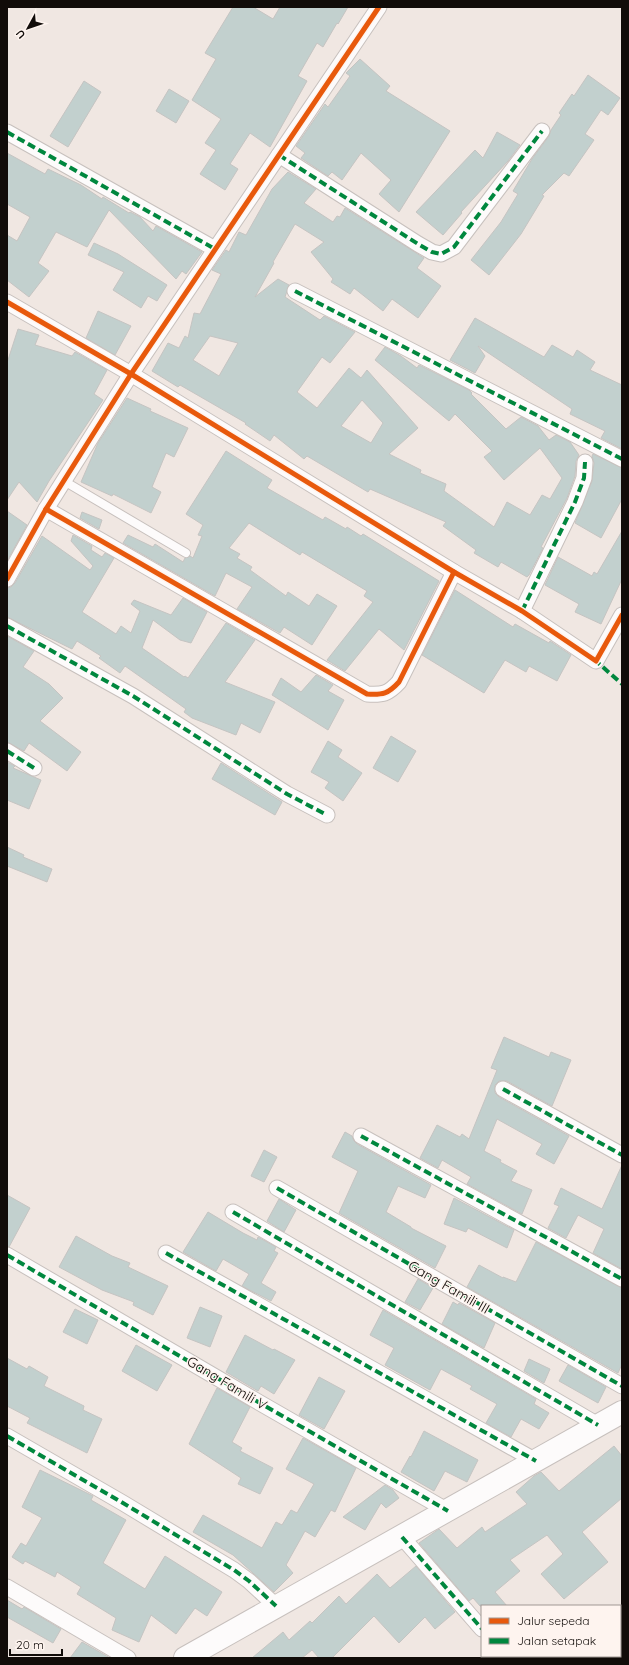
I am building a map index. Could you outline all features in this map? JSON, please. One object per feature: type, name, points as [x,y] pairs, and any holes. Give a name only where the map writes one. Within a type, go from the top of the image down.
[{"type":"main road","points":[[185,1658],[622,1412]]},
{"type":"street","points":[[7,579],[46,509],[131,374],[379,7]]},
{"type":"street","points":[[279,155],[418,244],[432,252],[441,254],[454,247],[542,131]]},
{"type":"street","points":[[7,132],[215,248]]},
{"type":"street","points":[[296,290],[622,459]]},
{"type":"street","points":[[7,302],[131,374],[454,572],[522,611],[596,661],[622,615]]},
{"type":"street","points":[[522,611],[575,502],[584,478],[585,462]]},
{"type":"street","points":[[46,509],[367,694],[382,695],[399,682],[454,572]]},
{"type":"street","points":[[7,626],[133,696],[287,794],[327,815]]},
{"type":"street","points":[[7,751],[34,768]]},
{"type":"street","points":[[503,1089],[622,1155]]},
{"type":"street","points":[[361,1136],[622,1280]]},
{"type":"street","name":"Gang Famili III","points":[[277,1188],[622,1386]]},
{"type":"street","points":[[233,1212],[598,1425]]},
{"type":"street","points":[[166,1253],[536,1461]]},
{"type":"street","name":"Gang Famili V","points":[[7,1255],[260,1403],[448,1510]]},
{"type":"street","points":[[7,1436],[234,1570],[249,1581],[276,1606]]},
{"type":"street","points":[[402,1537],[481,1628]]},
{"type":"street","points":[[7,1587],[128,1658]]},
{"type":"lane","points":[[64,481],[186,553]]},
{"type":"building","points":[[233,7],[253,7],[273,19],[280,7],[348,7],[323,47],[317,43],[298,76],[307,81],[270,147],[250,133],[230,164],[238,169],[225,190],[200,174],[216,150],[205,143],[221,119],[192,100],[216,59],[205,53]]},
{"type":"building","points":[[360,59],[390,86],[386,91],[450,131],[399,212],[379,194],[391,180],[361,153],[342,180],[332,172],[328,176],[301,158],[305,153],[296,146],[325,104],[328,107],[350,76],[346,73]]},
{"type":"building","points":[[588,75],[620,98],[608,115],[601,110],[585,134],[594,140],[569,176],[564,173],[542,195],[544,196],[521,234],[489,275],[471,260],[501,222],[518,194],[513,191],[532,159],[549,136],[551,130],[561,115],[559,113],[572,94],[574,96]]},
{"type":"building","points":[[84,81],[101,92],[68,147],[50,136]]},
{"type":"building","points":[[169,89],[189,101],[176,123],[156,111]]},
{"type":"building","points":[[497,132],[520,145],[508,161],[461,212],[462,213],[443,235],[416,212],[475,150],[483,158]]},
{"type":"building","points":[[7,153],[45,174],[48,169],[81,185],[102,199],[103,197],[129,213],[130,212],[140,217],[153,231],[156,226],[202,252],[186,274],[182,271],[176,279],[109,210],[87,247],[56,232],[38,263],[49,271],[29,297],[7,280],[7,235],[17,241],[30,217],[7,204]]},
{"type":"building","points":[[288,172],[316,189],[304,203],[333,222],[337,216],[340,217],[345,208],[424,258],[417,268],[441,286],[418,318],[392,299],[383,311],[354,288],[350,294],[331,282],[333,279],[311,252],[324,242],[295,224],[255,297],[278,279],[289,285],[285,297],[320,320],[324,316],[355,332],[330,363],[322,357],[297,392],[317,408],[349,368],[361,378],[367,370],[418,428],[389,454],[421,470],[420,473],[446,484],[444,491],[494,527],[507,502],[530,515],[542,495],[550,499],[562,478],[540,448],[504,480],[484,457],[492,451],[455,414],[449,421],[375,360],[385,347],[401,356],[417,368],[419,365],[469,390],[472,393],[471,394],[506,429],[521,417],[538,426],[549,440],[556,435],[570,442],[579,455],[576,461],[575,476],[567,498],[527,577],[501,562],[498,567],[474,553],[476,550],[443,526],[446,522],[370,489],[368,492],[307,456],[304,459],[274,435],[270,441],[245,424],[246,423],[180,385],[178,387],[152,371],[168,343],[179,348],[185,336],[188,338],[194,313],[200,314],[221,274],[212,270],[226,250],[229,252],[239,232],[246,235],[272,189]],"holes":[[[210,336],[238,343],[219,376],[193,360]],[[362,400],[383,423],[371,443],[341,426]]]},
{"type":"building","points":[[94,243],[118,254],[167,285],[157,301],[148,296],[141,308],[113,290],[124,272],[88,255]]},
{"type":"building","points":[[98,311],[131,326],[115,355],[86,338]]},
{"type":"building","points":[[475,318],[544,357],[552,345],[573,357],[577,350],[595,362],[590,370],[622,385],[622,449],[601,438],[605,431],[570,414],[572,409],[478,346],[485,356],[475,373],[450,360]]},
{"type":"building","points":[[18,329],[39,335],[35,345],[72,356],[75,352],[107,370],[94,394],[103,400],[49,481],[37,502],[19,482],[7,500],[7,363]]},
{"type":"building","points":[[127,398],[151,409],[150,411],[188,428],[174,457],[166,453],[152,487],[161,492],[151,513],[113,494],[112,496],[81,482],[98,443]]},
{"type":"building","points":[[226,451],[272,480],[267,488],[323,520],[325,517],[346,529],[347,527],[361,536],[363,534],[439,581],[404,650],[379,629],[345,671],[327,660],[373,602],[364,596],[367,591],[302,552],[300,555],[249,523],[229,548],[240,554],[237,558],[252,567],[250,570],[286,596],[288,592],[309,606],[317,594],[337,606],[312,645],[284,627],[280,633],[237,609],[252,587],[226,573],[215,596],[123,543],[128,535],[153,547],[155,544],[183,562],[185,558],[190,556],[193,558],[202,536],[198,535],[203,525],[186,514]]},
{"type":"building","points":[[593,454],[622,468],[622,499],[601,538],[575,523],[592,481],[594,463],[592,456]]},
{"type":"building","points":[[7,511],[27,525],[7,561]]},
{"type":"building","points":[[82,512],[102,520],[99,529],[80,518]]},
{"type":"building","points":[[622,531],[622,579],[601,624],[575,612],[579,604],[545,585],[558,557],[592,576],[594,572],[597,574]]},
{"type":"building","points":[[73,535],[92,546],[91,550],[102,557],[105,553],[114,558],[82,612],[116,634],[121,626],[131,633],[140,611],[131,604],[134,600],[171,615],[183,598],[207,612],[191,643],[180,640],[153,620],[142,648],[184,677],[185,676],[188,678],[226,623],[255,640],[225,682],[275,702],[260,733],[241,723],[236,735],[192,718],[184,712],[186,709],[125,666],[120,673],[99,658],[101,656],[77,641],[72,649],[7,617],[7,588],[11,587],[15,583],[42,536],[90,570],[93,566],[71,541]]},
{"type":"building","points":[[455,590],[513,627],[515,624],[549,643],[550,641],[571,655],[557,681],[529,666],[526,672],[505,660],[484,693],[422,655]]},
{"type":"building","points":[[7,636],[34,651],[23,667],[49,684],[63,698],[40,721],[81,752],[67,771],[29,743],[24,751],[7,742]]},
{"type":"building","points":[[316,675],[333,685],[328,691],[344,700],[328,730],[272,695],[281,678],[301,692]]},
{"type":"building","points":[[391,736],[416,751],[398,782],[373,768]]},
{"type":"building","points":[[328,741],[342,750],[338,757],[362,773],[343,801],[325,788],[329,782],[311,772]]},
{"type":"building","points":[[7,762],[15,766],[13,768],[41,780],[29,809],[7,800]]},
{"type":"building","points":[[221,763],[282,802],[275,815],[212,779]]},
{"type":"building","points":[[7,847],[24,855],[23,857],[52,869],[47,882],[7,866]]},
{"type":"building","points":[[504,1037],[549,1057],[551,1052],[571,1060],[552,1106],[507,1081],[499,1081],[495,1085],[495,1093],[499,1097],[569,1136],[554,1164],[536,1154],[542,1144],[497,1119],[484,1151],[517,1171],[511,1181],[532,1190],[522,1214],[467,1184],[471,1177],[442,1160],[438,1168],[420,1158],[437,1125],[460,1137],[462,1134],[469,1139],[497,1070],[491,1068]]},
{"type":"building","points":[[345,1132],[352,1136],[357,1144],[431,1185],[425,1198],[398,1186],[386,1212],[411,1228],[446,1246],[435,1268],[339,1213],[358,1171],[332,1157]]},
{"type":"building","points":[[264,1150],[277,1157],[264,1182],[251,1176]]},
{"type":"building","points":[[622,1165],[622,1269],[593,1253],[604,1229],[578,1215],[566,1238],[548,1228],[559,1206],[554,1204],[561,1188],[602,1209]]},
{"type":"building","points":[[7,1195],[30,1208],[9,1247],[7,1246]]},
{"type":"building","points":[[454,1198],[514,1230],[507,1248],[468,1228],[466,1232],[444,1224]]},
{"type":"building","points":[[279,1199],[296,1210],[284,1232],[267,1221]]},
{"type":"building","points":[[208,1212],[243,1233],[257,1240],[258,1237],[276,1247],[274,1251],[278,1253],[261,1283],[276,1292],[271,1301],[242,1286],[249,1274],[223,1259],[216,1271],[183,1252]]},
{"type":"building","points":[[76,1236],[112,1256],[130,1263],[128,1267],[168,1286],[153,1315],[133,1305],[134,1302],[102,1290],[59,1267]]},
{"type":"building","points":[[536,1242],[622,1288],[622,1364],[618,1373],[467,1287],[479,1265],[503,1278],[516,1282]]},
{"type":"building","points":[[418,1279],[433,1288],[420,1310],[405,1302]]},
{"type":"building","points":[[453,1302],[458,1305],[459,1303],[495,1323],[484,1348],[442,1324]]},
{"type":"building","points":[[200,1307],[222,1316],[210,1347],[187,1338]]},
{"type":"building","points":[[75,1309],[98,1320],[87,1344],[63,1332]]},
{"type":"building","points":[[383,1310],[536,1399],[534,1404],[549,1413],[539,1429],[521,1419],[511,1437],[486,1423],[497,1404],[470,1389],[472,1386],[441,1369],[430,1390],[385,1365],[394,1348],[370,1335]]},
{"type":"building","points":[[245,1335],[295,1360],[274,1394],[261,1386],[258,1391],[226,1372]]},
{"type":"building","points":[[136,1345],[172,1365],[157,1391],[122,1371]]},
{"type":"building","points":[[7,1358],[27,1369],[29,1366],[48,1377],[44,1386],[84,1406],[83,1410],[102,1419],[87,1453],[27,1423],[30,1418],[7,1406]]},
{"type":"building","points":[[529,1359],[550,1369],[544,1383],[524,1371]]},
{"type":"building","points":[[568,1365],[606,1387],[598,1403],[559,1381]]},
{"type":"building","points":[[319,1377],[345,1391],[324,1429],[299,1415]]},
{"type":"building","points":[[217,1388],[250,1407],[232,1442],[242,1448],[240,1451],[273,1468],[260,1494],[238,1484],[241,1478],[189,1444]]},
{"type":"building","points":[[424,1431],[478,1460],[467,1482],[445,1471],[434,1491],[401,1472],[410,1456],[411,1457]]},
{"type":"building","points":[[303,1438],[356,1468],[335,1512],[331,1510],[315,1537],[305,1531],[286,1565],[293,1573],[274,1592],[233,1555],[193,1532],[203,1515],[262,1548],[276,1522],[282,1525],[291,1510],[297,1513],[314,1484],[286,1469]]},
{"type":"building","points":[[614,1446],[622,1456],[622,1498],[582,1532],[608,1562],[564,1599],[541,1574],[563,1554],[547,1535],[510,1560],[520,1571],[495,1592],[506,1605],[480,1606],[473,1598],[469,1601],[419,1543],[439,1529],[457,1548],[482,1527],[485,1532],[527,1504],[516,1492],[534,1476],[541,1472],[559,1491]]},
{"type":"building","points":[[40,1470],[93,1496],[91,1500],[126,1520],[103,1563],[145,1589],[165,1556],[222,1592],[207,1616],[195,1608],[176,1634],[151,1615],[139,1642],[112,1630],[116,1618],[77,1594],[81,1587],[57,1572],[55,1577],[25,1561],[23,1564],[12,1557],[21,1543],[26,1546],[42,1518],[22,1507]]},
{"type":"building","points":[[385,1485],[393,1490],[399,1498],[386,1508],[381,1503],[365,1530],[343,1517]]},
{"type":"building","points":[[416,1566],[455,1612],[435,1629],[425,1617],[399,1643],[374,1616],[332,1658],[319,1658],[312,1650],[302,1658],[252,1658],[283,1632],[289,1640],[310,1621],[312,1623],[339,1596],[346,1604],[377,1574],[390,1588]]},
{"type":"building","points":[[7,1600],[22,1609],[24,1607],[61,1629],[53,1643],[7,1617]]},
{"type":"building","points":[[82,1642],[110,1658],[70,1658]]},
{"type":"marked path","points":[[279,155],[418,244],[432,252],[441,254],[454,247],[542,131]]},
{"type":"marked path","points":[[7,132],[215,249]]},
{"type":"marked path","points":[[295,291],[622,459]]},
{"type":"marked path","points":[[522,611],[575,502],[584,478],[585,462]]},
{"type":"marked path","points":[[7,626],[133,696],[287,794],[327,815]]},
{"type":"marked path","points":[[598,659],[596,661],[622,684]]},
{"type":"marked path","points":[[7,751],[34,768]]},
{"type":"marked path","points":[[503,1089],[622,1155]]},
{"type":"marked path","points":[[361,1136],[622,1279]]},
{"type":"marked path","points":[[277,1188],[622,1386]]},
{"type":"marked path","points":[[233,1212],[598,1425]]},
{"type":"marked path","points":[[166,1253],[536,1461]]},
{"type":"marked path","points":[[7,1255],[448,1511]]},
{"type":"marked path","points":[[7,1436],[123,1503],[234,1570],[249,1581],[276,1606]]},
{"type":"marked path","points":[[402,1537],[481,1628]]},
{"type":"cycle path","points":[[7,579],[46,509],[131,374],[379,7]]},
{"type":"cycle path","points":[[7,302],[131,374],[454,572],[522,611],[596,661],[622,615]]},
{"type":"cycle path","points":[[46,509],[367,694],[385,693],[399,682],[454,572]]}]
